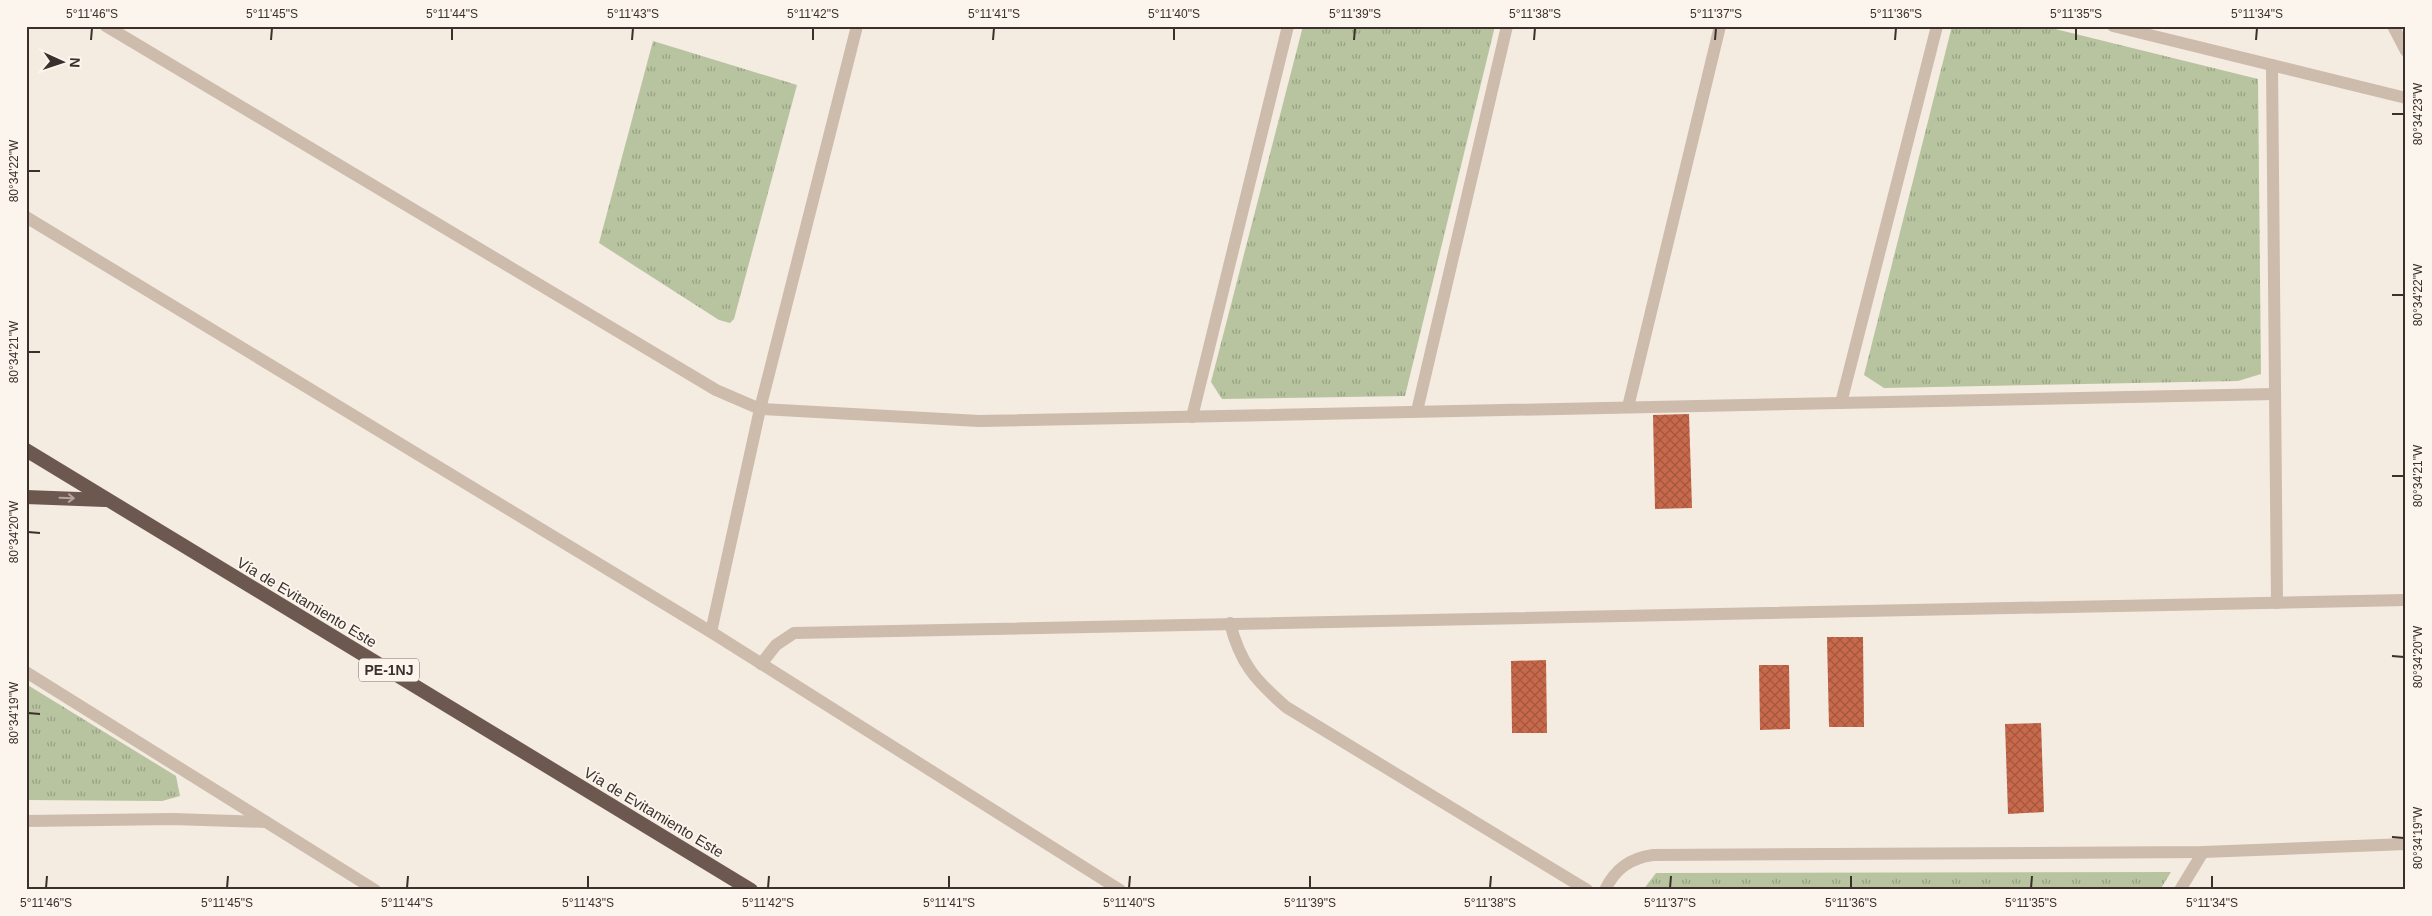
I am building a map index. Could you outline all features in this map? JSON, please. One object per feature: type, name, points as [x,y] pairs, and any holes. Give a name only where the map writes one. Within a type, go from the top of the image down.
[{"type":"highway","name":"Vía de Evitamiento Este","points":[[26,450],[751,890]]},
{"type":"highway","points":[[26,496],[108,500]]},
{"type":"street","points":[[106,26],[716,390],[760,409],[979,421],[2275,394]]},
{"type":"street","points":[[712,632],[760,409],[857,26]]},
{"type":"street","points":[[1192,416],[1288,26]]},
{"type":"street","points":[[1417,411],[1507,26]]},
{"type":"street","points":[[1628,408],[1720,26]]},
{"type":"street","points":[[1841,403],[1937,26]]},
{"type":"street","points":[[2113,26],[2406,98]]},
{"type":"street","points":[[2393,26],[2406,51]]},
{"type":"street","points":[[2272,66],[2277,603]]},
{"type":"street","points":[[26,217],[712,632],[1120,890]]},
{"type":"street","points":[[760,664],[776,645],[794,633],[2406,600]]},
{"type":"street","points":[[1230,623],[1236,647],[1246,668],[1263,687],[1286,707],[1587,890]]},
{"type":"street","points":[[26,672],[374,890]]},
{"type":"street","points":[[26,820],[173,819],[266,822]]},
{"type":"street","points":[[1605,890],[1619,869],[1629,861],[1653,855],[2203,852],[2406,844]]},
{"type":"street","points":[[2180,890],[2203,852]]},
{"type":"green space","points":[[1303,26],[1495,26],[1405,396],[1222,399],[1211,382]]},
{"type":"green space","points":[[1952,26],[2043,26],[2258,79],[2261,374],[2238,381],[1884,388],[1864,375]]},
{"type":"green space","points":[[653,41],[797,85],[734,319],[730,323],[719,320],[599,243]]},
{"type":"green space","points":[[26,684],[176,776],[180,796],[162,801],[26,800]]},
{"type":"green space","points":[[2171,872],[2160,890],[1643,890],[1656,873]]},
{"type":"building","points":[[1689,414],[1692,508],[1655,509],[1653,415]]},
{"type":"building","points":[[1827,637],[1863,637],[1864,727],[1829,727]]},
{"type":"building","points":[[1546,660],[1547,733],[1512,733],[1511,661]]},
{"type":"building","points":[[1759,665],[1789,665],[1790,729],[1760,730]]},
{"type":"building","points":[[2041,723],[2044,812],[2008,814],[2005,724]]}]
